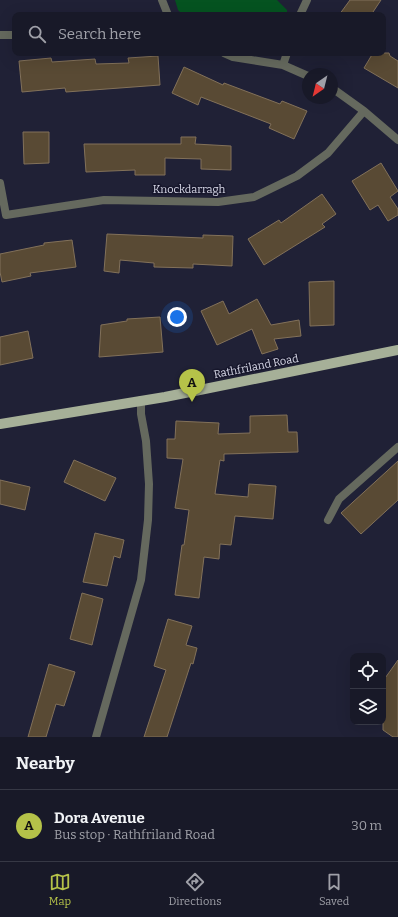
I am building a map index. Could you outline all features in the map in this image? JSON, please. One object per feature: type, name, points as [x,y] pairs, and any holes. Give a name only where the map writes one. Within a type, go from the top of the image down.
[{"type":"main road","name":"Rathfriland Road","points":[[0,424],[165,397],[398,350]]},
{"type":"street","points":[[162,0],[167,12]]},
{"type":"street","points":[[301,12],[307,0]]},
{"type":"street","points":[[0,35],[12,36]]},
{"type":"street","points":[[231,56],[283,65],[302,73]]},
{"type":"street","points":[[283,65],[286,56]]},
{"type":"street","points":[[338,92],[364,111],[398,140]]},
{"type":"street","name":"Knockdarragh","points":[[0,183],[3,215],[104,200],[218,202],[254,197],[297,176],[328,153],[364,111]]},
{"type":"street","points":[[96,737],[141,580],[148,520],[149,484],[146,441],[141,414],[141,400]]},
{"type":"street","points":[[328,520],[340,499],[398,447]]},
{"type":"green space","points":[[175,0],[277,0],[287,10],[287,12],[180,12]]},
{"type":"building","points":[[350,0],[381,0],[373,12],[341,12]]},
{"type":"building","points":[[386,53],[389,53],[390,56],[398,61],[398,88],[364,68],[371,56],[386,56]]},
{"type":"building","points":[[158,56],[160,85],[66,92],[65,88],[22,92],[19,61],[51,58],[52,62],[95,59],[96,64],[129,63],[128,58]]},
{"type":"building","points":[[184,67],[223,85],[224,83],[280,104],[282,101],[307,111],[294,139],[269,128],[271,124],[201,97],[198,105],[172,93]]},
{"type":"building","points":[[23,132],[49,132],[49,163],[24,164]]},
{"type":"building","points":[[181,137],[196,137],[195,144],[231,146],[231,170],[201,169],[201,159],[165,158],[165,175],[135,175],[135,170],[86,172],[84,144],[181,144]]},
{"type":"building","points":[[381,163],[398,191],[390,197],[398,209],[398,215],[388,221],[378,205],[370,210],[352,181]]},
{"type":"building","points":[[322,194],[336,214],[322,224],[325,227],[264,265],[248,239],[279,220],[281,223]]},
{"type":"building","points":[[107,234],[203,238],[203,235],[233,236],[232,266],[193,264],[193,268],[154,267],[154,263],[120,260],[119,273],[104,271]]},
{"type":"building","points":[[72,240],[76,267],[30,273],[31,276],[2,282],[0,272],[0,254],[44,245],[44,243]]},
{"type":"building","points":[[334,281],[334,325],[310,326],[309,282]]},
{"type":"building","points":[[257,299],[271,325],[299,320],[301,336],[274,339],[278,349],[262,354],[252,329],[217,345],[201,311],[223,301],[229,314]]},
{"type":"building","points":[[160,317],[163,352],[99,357],[101,325],[127,321],[127,319]]},
{"type":"building","points":[[28,331],[33,358],[0,365],[0,337]]},
{"type":"building","points":[[287,415],[288,432],[297,432],[298,452],[224,454],[224,461],[220,460],[215,494],[248,497],[249,484],[276,486],[273,519],[235,516],[231,545],[220,544],[219,559],[204,557],[199,598],[175,595],[182,545],[184,545],[189,510],[175,508],[183,459],[167,458],[167,439],[175,439],[176,421],[219,423],[218,434],[250,433],[250,416]]},
{"type":"building","points":[[74,460],[116,478],[105,501],[64,482]]},
{"type":"building","points":[[398,461],[398,500],[361,534],[341,513]]},
{"type":"building","points":[[0,480],[30,487],[25,510],[0,504]]},
{"type":"building","points":[[95,533],[124,540],[120,558],[114,556],[107,586],[83,582]]},
{"type":"building","points":[[82,593],[103,599],[92,645],[70,639]]},
{"type":"building","points":[[168,619],[192,626],[186,645],[197,648],[193,664],[191,663],[167,737],[144,737],[166,670],[154,666]]},
{"type":"building","points":[[398,660],[398,737],[393,737],[383,730],[383,725],[386,725],[386,677]]},
{"type":"building","points":[[49,664],[75,672],[64,706],[56,704],[46,737],[28,737]]},
{"type":"place","name":"Dora Avenue","points":[[192,402]]}]
